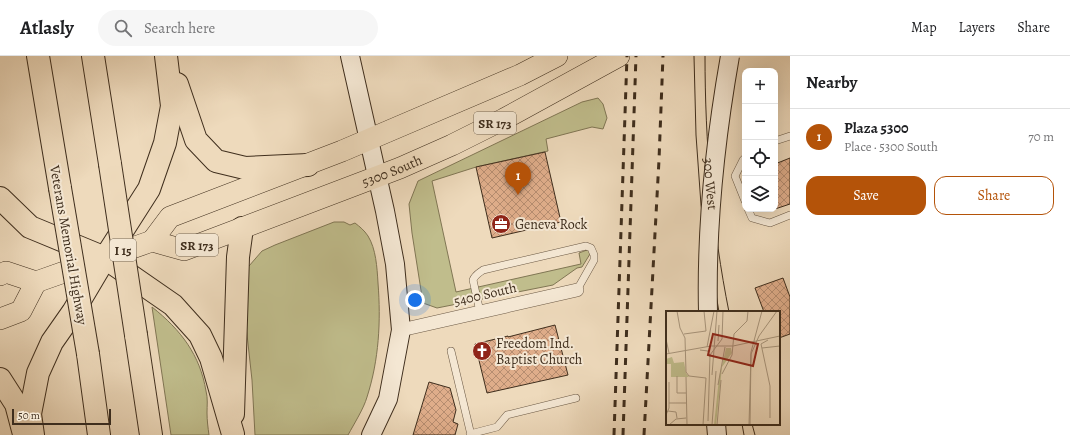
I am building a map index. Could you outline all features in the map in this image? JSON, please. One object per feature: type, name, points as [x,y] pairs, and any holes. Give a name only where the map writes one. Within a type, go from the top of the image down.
[{"type":"highway","name":"Veterans Memorial Highway","points":[[38,56],[88,354],[99,435]]},
{"type":"highway","name":"I 15","points":[[93,56],[151,435]]},
{"type":"highway","points":[[166,56],[196,140],[216,161],[245,168],[308,165]]},
{"type":"highway","points":[[33,435],[30,414],[38,372],[52,342],[73,312],[149,189],[164,143],[172,106],[166,56]]},
{"type":"highway","points":[[0,198],[30,227],[105,258],[173,305],[200,335],[211,358],[233,435]]},
{"type":"highway","points":[[233,435],[238,257],[242,228]]},
{"type":"highway","points":[[0,379],[16,404],[25,435]]},
{"type":"main road","name":"SR 173","points":[[152,241],[170,217],[308,165],[520,76],[557,56]]},
{"type":"main road","name":"5300 South","points":[[152,241],[184,250],[376,177],[452,145],[620,56]]},
{"type":"main road","points":[[0,275],[6,272],[36,282],[152,241]]},
{"type":"main road","points":[[0,319],[21,311],[36,282]]},
{"type":"street","points":[[350,56],[395,264],[400,330],[388,398],[371,435]]},
{"type":"street","name":"300 West","points":[[708,311],[708,245],[711,196],[716,140],[730,56]]},
{"type":"street","name":"5400 South","points":[[400,330],[577,290]]},
{"type":"street","points":[[716,425],[717,435]]},
{"type":"lane","points":[[778,140],[790,136]]},
{"type":"lane","points":[[742,162],[736,176],[742,193]]},
{"type":"lane","points":[[749,212],[752,218],[770,223],[790,215]]},
{"type":"lane","points":[[480,312],[473,280],[479,272],[586,246],[591,248],[594,255],[594,260],[577,290]]},
{"type":"lane","points":[[451,351],[470,434],[497,427],[508,415],[576,398]]},
{"type":"lane","points":[[497,427],[499,435]]},
{"type":"shaded area","points":[[598,98],[603,104],[607,118],[603,129],[592,127],[546,139],[548,151],[476,167],[432,181],[456,292],[581,264],[579,253],[587,250],[590,251],[590,254],[582,267],[577,268],[553,285],[437,308],[423,303],[409,204],[418,181],[582,102]]},
{"type":"shaded area","points":[[334,222],[344,222],[350,225],[355,223],[360,227],[371,241],[376,258],[379,297],[377,355],[366,401],[348,435],[255,435],[252,380],[243,298],[247,265],[249,266],[262,251]]},
{"type":"shaded area","points":[[152,307],[172,325],[188,344],[199,366],[207,394],[209,435],[171,435]]},
{"type":"building","points":[[545,152],[561,222],[492,238],[476,167]]},
{"type":"building","points":[[790,158],[790,204],[778,208],[778,176],[778,163]]},
{"type":"building","points":[[783,278],[790,297],[790,334],[780,338],[780,311],[764,311],[755,288]]},
{"type":"building","points":[[555,325],[568,375],[487,393],[475,344]]},
{"type":"building","points":[[429,382],[450,388],[456,410],[453,422],[458,424],[455,435],[413,435]]},
{"type":"tram line","points":[[694,56],[696,135],[701,205],[719,311]]},
{"type":"tram line","points":[[705,56],[708,152],[718,248],[729,311]]},
{"type":"tram line","points":[[742,425],[744,435]]},
{"type":"tram line","points":[[752,425],[755,435]]},
{"type":"railway","points":[[614,435],[627,56]]},
{"type":"railway","points":[[623,435],[636,56]]},
{"type":"railway","points":[[644,435],[659,160],[663,56]]},
{"type":"place","name":"Plaza 5300","points":[[518,195]]},
{"type":"place","name":"Geneva Rock","points":[[501,224]]},
{"type":"place","name":"Freedom Ind. Baptist Church","points":[[482,351]]}]
